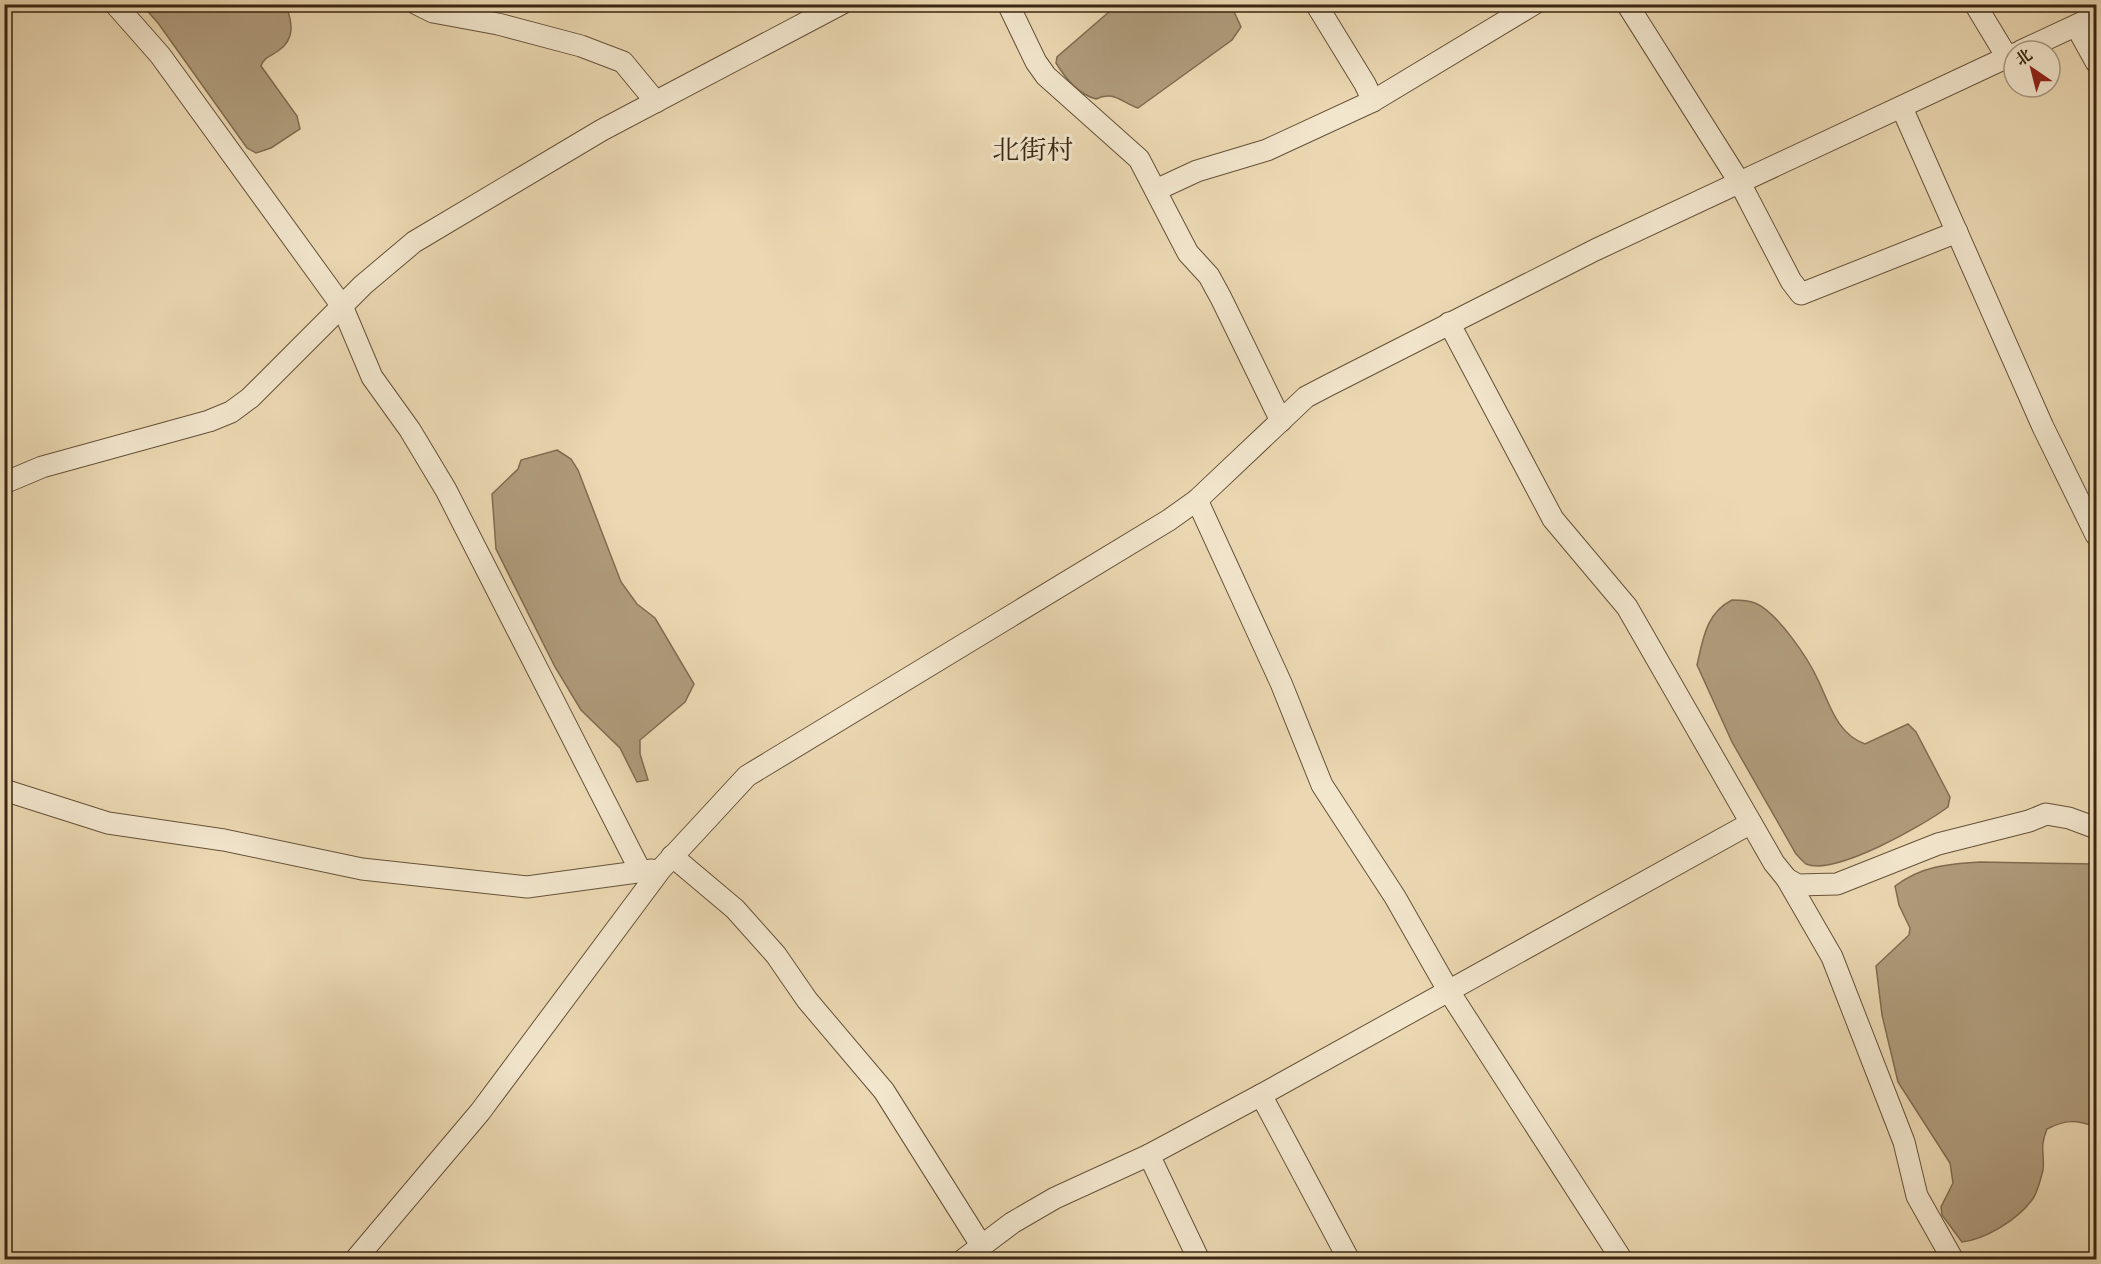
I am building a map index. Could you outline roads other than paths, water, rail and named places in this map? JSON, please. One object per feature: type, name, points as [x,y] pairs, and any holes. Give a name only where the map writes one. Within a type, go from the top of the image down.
[{"type":"street","points":[[115,4],[160,55],[342,306],[372,377],[410,430],[447,490],[658,866],[735,909],[776,956],[807,1000],[884,1091],[981,1245]]},
{"type":"street","points":[[417,4],[433,12],[498,24],[581,46],[623,62],[656,102]]},
{"type":"street","points":[[4,483],[42,467],[209,422],[231,412],[274,376],[388,262],[414,242],[602,130],[840,4]]},
{"type":"street","points":[[1008,4],[1021,34],[1046,76],[1139,159],[1188,252],[1209,276],[1281,421]]},
{"type":"street","points":[[1316,4],[1373,101]]},
{"type":"street","points":[[1156,190],[1197,171],[1267,150],[1373,101],[1534,4]]},
{"type":"street","points":[[1627,4],[1740,183],[1791,281],[1801,294],[1957,232]]},
{"type":"street","points":[[1975,4],[2002,39]]},
{"type":"street","points":[[2047,39],[2097,16]]},
{"type":"street","points":[[2076,26],[2097,62]]},
{"type":"street","points":[[355,1260],[480,1112],[658,866],[747,776],[777,755],[1071,581],[1197,500],[1306,397],[1594,250],[2002,60]]},
{"type":"street","points":[[1902,108],[2043,427],[2097,535]]},
{"type":"street","points":[[1449,323],[1553,519],[1627,607],[1774,863],[1787,879],[1832,957],[1904,1142],[1917,1196],[1953,1260]]},
{"type":"street","points":[[1197,500],[1281,683],[1322,785],[1395,897],[1448,990],[1622,1260]]},
{"type":"street","points":[[4,790],[108,823],[224,840],[362,869],[527,887],[658,866]]},
{"type":"street","points":[[1787,879],[1798,885],[1837,884],[1938,844],[2029,821],[2046,814],[2069,818],[2097,828]]},
{"type":"street","points":[[963,1260],[981,1245],[1055,1198],[1149,1155],[1261,1095],[1751,823]]},
{"type":"street","points":[[1261,1095],[1349,1260]]},
{"type":"street","points":[[1149,1155],[1199,1260]]},
{"type":"district","name":"北街村","points":[[1033,150]]}]
